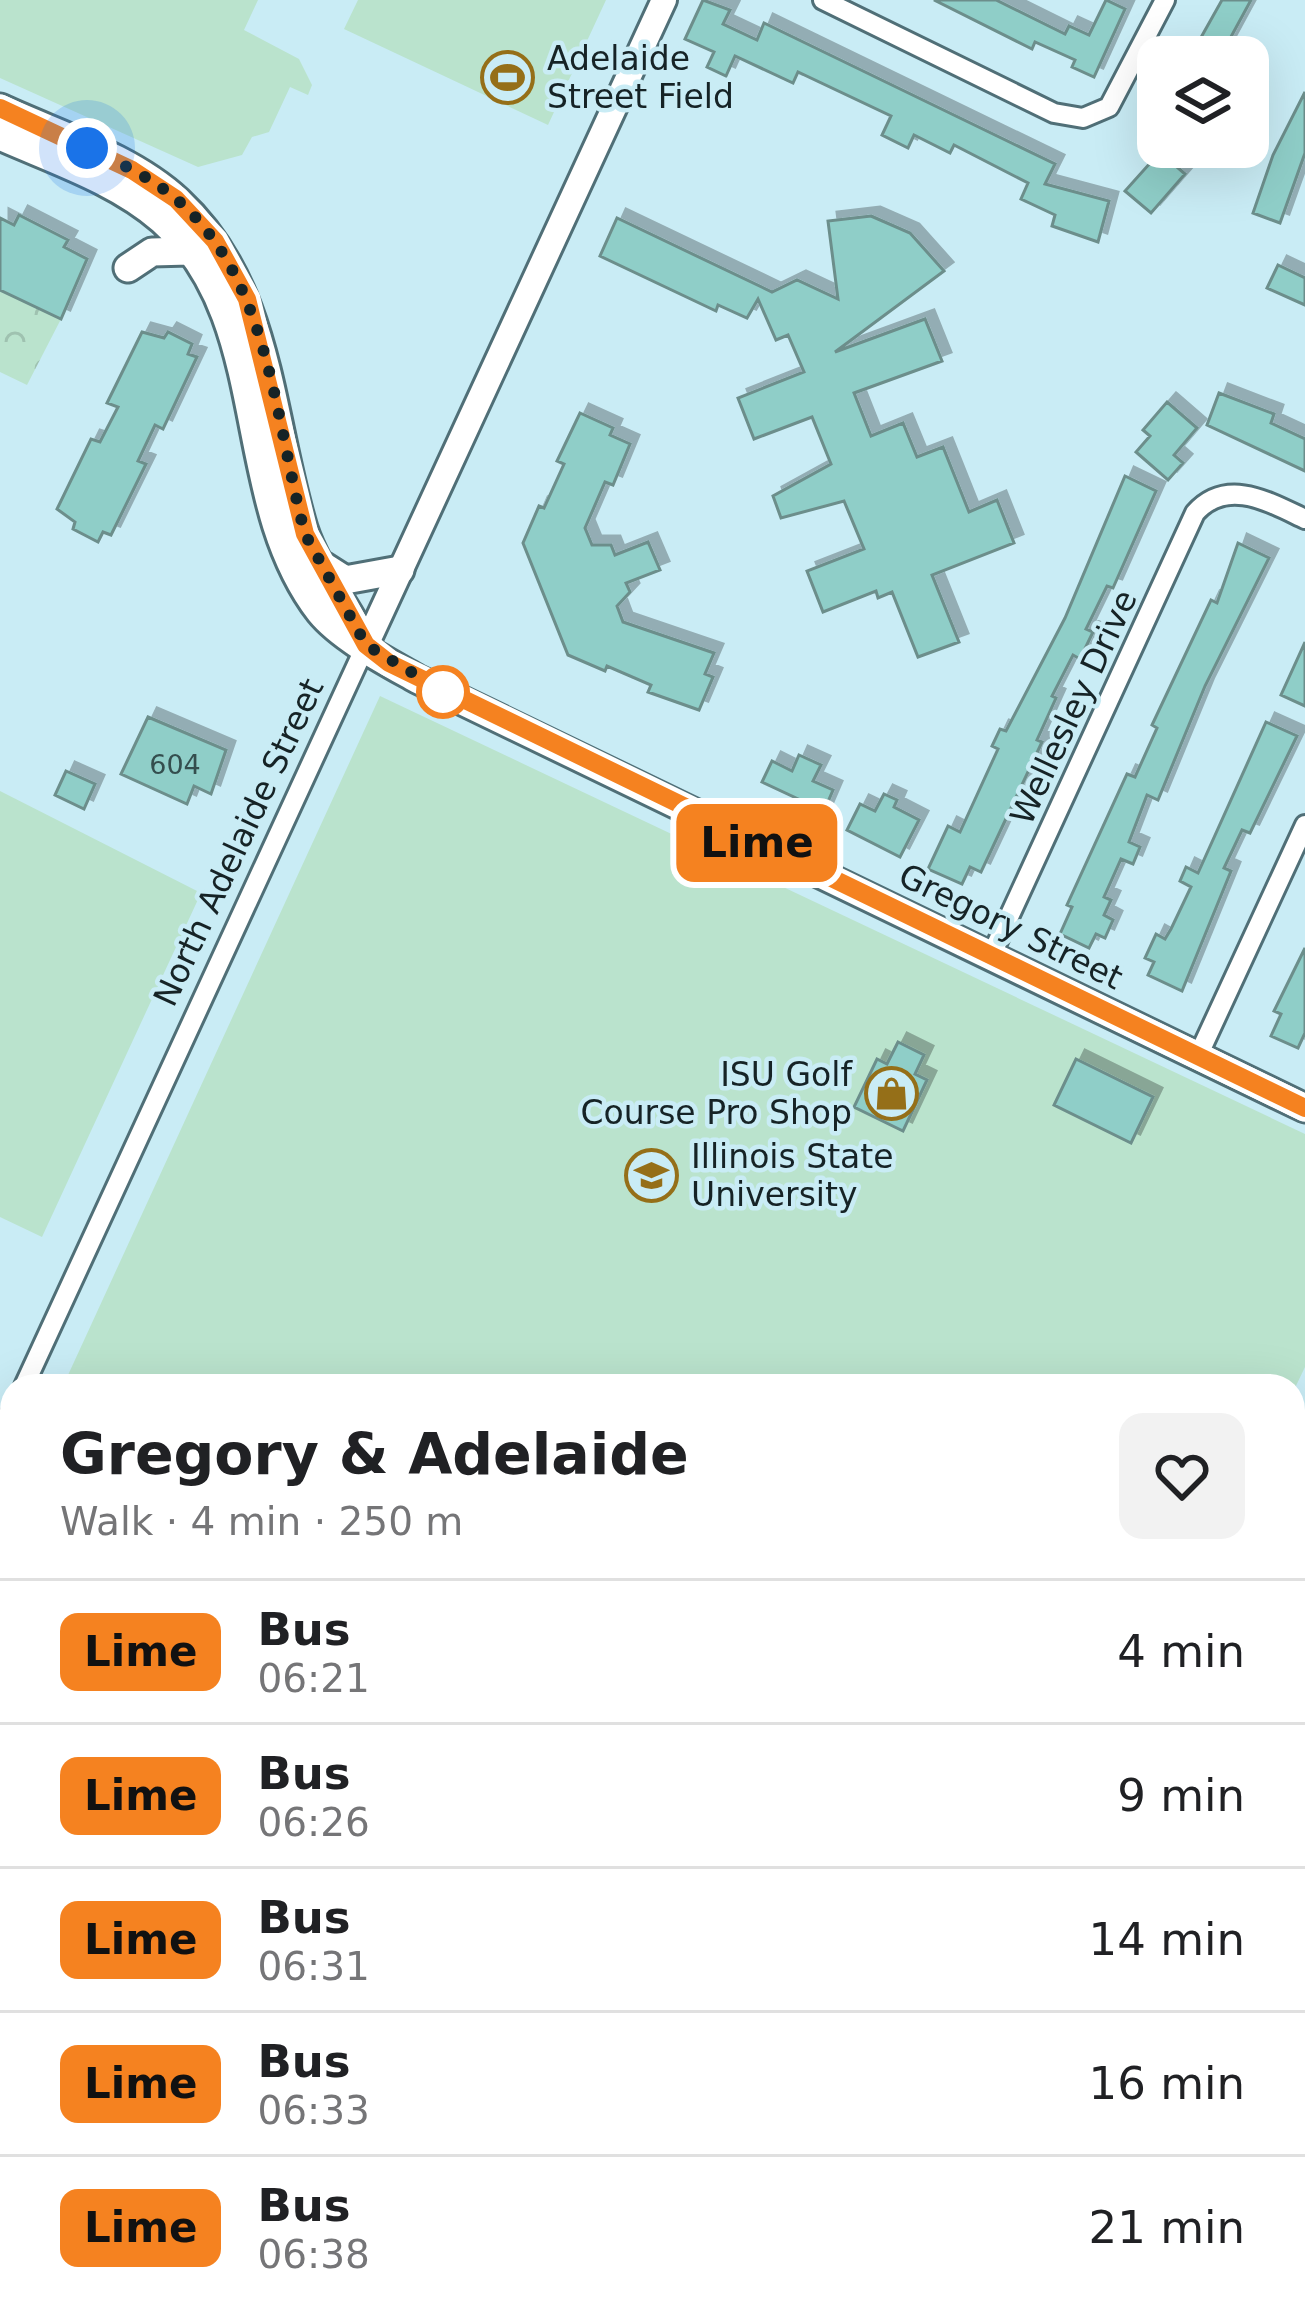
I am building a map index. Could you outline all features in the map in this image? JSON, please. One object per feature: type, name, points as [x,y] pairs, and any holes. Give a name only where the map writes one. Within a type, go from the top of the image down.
[{"type":"main road","name":"Gregory Street","points":[[0,108],[144,177],[176,199],[215,241],[247,299],[302,522],[319,564],[366,645]]},
{"type":"main road","name":"Gregory Street","points":[[0,136],[138,201],[190,250],[222,301],[279,534],[294,572],[323,616],[417,679],[1305,1108]]},
{"type":"main road","points":[[128,268],[152,252],[190,250]]},
{"type":"main road","points":[[319,564],[345,580],[400,570]]},
{"type":"street","name":"North Adelaide Street","points":[[30,1374],[664,0]]},
{"type":"street","points":[[823,0],[1054,113],[1082,118],[1109,107],[1166,0]]},
{"type":"street","name":"Wellesley Drive","points":[[991,956],[1195,513],[1222,495],[1260,499],[1305,519]]},
{"type":"street","points":[[1198,1056],[1305,824]]},
{"type":"green space","points":[[0,0],[258,0],[244,30],[299,59],[312,85],[308,95],[290,87],[269,132],[252,137],[242,155],[198,167],[0,78]]},
{"type":"green space","name":"Adelaide Street Field","points":[[358,0],[606,0],[548,125],[344,29]]},
{"type":"green space","points":[[0,290],[61,319],[27,385],[0,372]]},
{"type":"green space","points":[[380,696],[1305,1134],[1302,1374],[69,1374]]},
{"type":"green space","points":[[0,791],[201,893],[42,1237],[0,1217]]},
{"type":"building","points":[[703,0],[730,10],[723,24],[757,40],[764,23],[1055,164],[1045,184],[1109,201],[1098,242],[1052,226],[1055,215],[1021,199],[1028,183],[954,145],[950,153],[914,135],[908,148],[882,135],[891,116],[798,72],[793,83],[735,56],[726,76],[707,67],[714,52],[685,39]]},
{"type":"building","points":[[934,0],[996,0],[1065,34],[1069,26],[1089,35],[1106,0],[1125,9],[1094,77],[1072,67],[1075,60],[1035,42],[1032,49]]},
{"type":"building","points":[[1222,0],[1251,0],[1231,36],[1202,36]]},
{"type":"building","points":[[1305,92],[1305,153],[1280,223],[1253,213],[1273,155]]},
{"type":"building","points":[[1146,168],[1178,168],[1185,174],[1151,213],[1125,191]]},
{"type":"building","points":[[19,215],[68,240],[64,247],[87,259],[61,319],[0,290],[0,218],[14,225]]},
{"type":"building","points":[[871,216],[910,233],[944,271],[835,352],[925,319],[942,361],[854,393],[871,436],[903,423],[917,457],[943,447],[969,512],[997,500],[1014,543],[932,575],[959,642],[918,657],[892,592],[878,598],[876,591],[823,612],[807,571],[864,549],[844,501],[781,518],[773,496],[831,464],[812,417],[754,439],[738,398],[804,372],[788,335],[776,340],[758,299],[747,318],[718,305],[716,311],[600,256],[617,218],[772,292],[797,280],[838,299],[828,221]]},
{"type":"building","points":[[1278,265],[1305,278],[1305,305],[1267,288]]},
{"type":"building","points":[[142,332],[164,338],[168,332],[192,344],[188,354],[197,357],[163,429],[155,425],[138,461],[146,464],[111,535],[103,532],[98,542],[73,529],[75,522],[57,509],[91,439],[100,442],[118,407],[107,403]]},
{"type":"building","points":[[1219,393],[1274,414],[1271,423],[1305,439],[1305,471],[1207,425]]},
{"type":"building","points":[[1167,402],[1197,428],[1174,455],[1183,463],[1168,480],[1136,452],[1150,436],[1143,430]]},
{"type":"building","points":[[580,413],[613,428],[610,435],[630,444],[613,485],[605,482],[585,528],[592,545],[611,545],[615,555],[648,542],[660,570],[626,583],[630,592],[617,606],[623,622],[714,653],[705,674],[713,677],[699,710],[648,692],[651,685],[607,666],[605,671],[568,655],[523,543],[564,464],[557,461]]},
{"type":"building","points":[[1125,476],[1156,491],[1113,588],[1107,586],[1086,629],[1093,632],[1080,659],[1073,655],[1052,696],[1056,698],[1037,740],[1042,742],[981,872],[970,867],[962,884],[928,869],[948,826],[960,832],[998,749],[992,746],[1000,729],[1006,731],[1065,618]]},
{"type":"building","points":[[1238,543],[1269,558],[1205,686],[1158,800],[1147,795],[1129,842],[1140,847],[1133,864],[1121,859],[1104,897],[1111,900],[1104,915],[1113,920],[1105,938],[1096,934],[1089,948],[1060,934],[1072,907],[1067,905],[1127,774],[1135,777],[1157,728],[1152,725],[1211,600],[1217,603]]},
{"type":"building","points":[[1305,642],[1305,706],[1281,695]]},
{"type":"building","points":[[148,717],[226,750],[211,794],[194,786],[187,804],[121,774]]},
{"type":"building","points":[[1266,722],[1297,736],[1250,833],[1242,830],[1224,868],[1231,871],[1182,991],[1148,975],[1154,962],[1145,958],[1156,934],[1165,939],[1171,929],[1191,887],[1180,881],[1186,867],[1198,873]]},
{"type":"building","points":[[799,755],[821,765],[813,781],[833,790],[824,811],[762,782],[772,761],[792,771]]},
{"type":"building","points":[[66,771],[95,784],[84,809],[55,795]]},
{"type":"building","points":[[884,794],[897,800],[894,807],[919,820],[900,857],[847,830],[860,804],[875,811]]},
{"type":"building","points":[[1305,948],[1305,1033],[1298,1048],[1271,1036],[1281,1014],[1274,1011]]},
{"type":"building","name":"ISU Golf Course Pro Shop","points":[[898,1042],[924,1055],[915,1074],[927,1080],[903,1131],[854,1107],[877,1059],[887,1064]]},
{"type":"building","points":[[1076,1059],[1153,1097],[1131,1143],[1054,1105]]},
{"type":"bus line","name":"Lime","points":[[0,108],[132,170],[176,199],[215,241],[247,299],[305,534],[366,645],[389,663],[1305,1108]]},
{"type":"place","name":"Adelaide Street Field","points":[[508,77]]},
{"type":"place","name":"ISU Golf Course Pro Shop","points":[[891,1093]]},
{"type":"place","name":"Illinois State University","points":[[652,1175]]},
{"type":"route","points":[[87,148],[176,199],[215,241],[247,299],[305,534],[319,564],[366,645],[389,663],[455,698],[443,692]]}]
